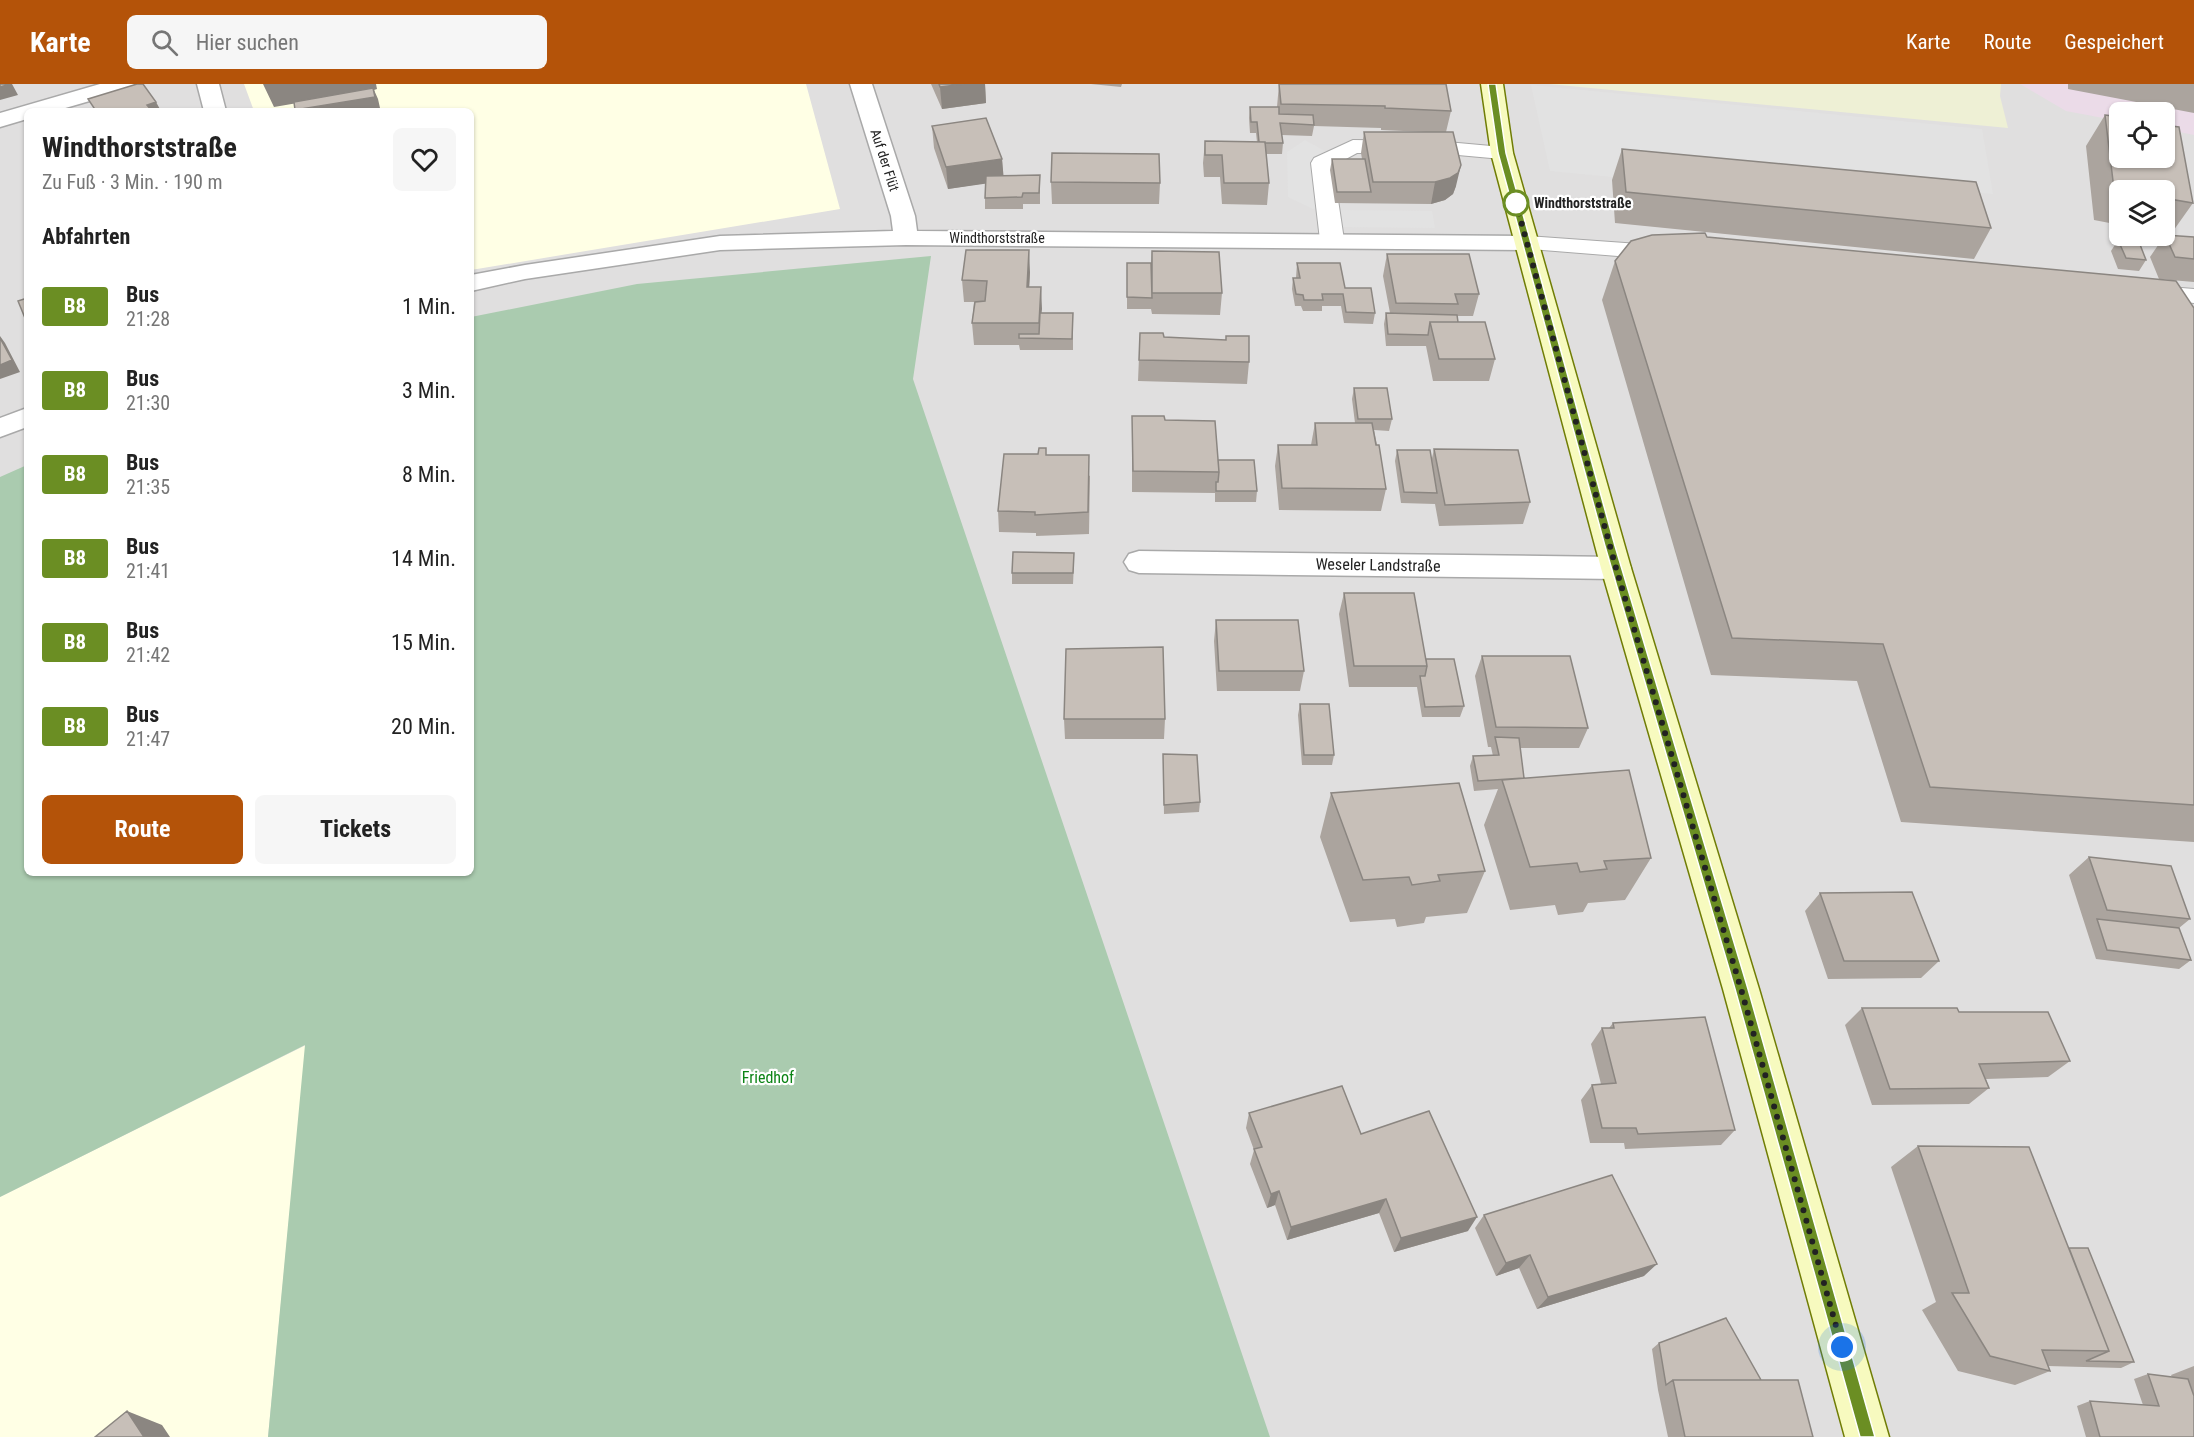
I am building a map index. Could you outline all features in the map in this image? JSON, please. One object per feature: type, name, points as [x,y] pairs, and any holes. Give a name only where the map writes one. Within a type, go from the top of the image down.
[{"type":"street","points":[[41,108],[123,84]]},
{"type":"street","points":[[208,84],[214,108]]},
{"type":"street","name":"Auf der Flüt","points":[[861,84],[903,216],[906,238]]},
{"type":"street","points":[[1492,84],[1502,153],[1616,568],[1738,978],[1868,1437]]},
{"type":"street","points":[[0,120],[24,113]]},
{"type":"street","name":"Windthorststraße","points":[[474,282],[525,272],[720,243],[906,238],[1527,243]]},
{"type":"street","points":[[0,428],[24,418]]},
{"type":"street","name":"Weseler Landstraße","points":[[1139,562],[1616,568]]},
{"type":"lane","points":[[1332,240],[1322,163],[1353,146],[1436,147],[1502,153]]},
{"type":"lane","points":[[1527,243],[1689,255]]},
{"type":"lane","points":[[2123,290],[2194,296]]},
{"type":"shaded area","points":[[0,84],[2194,84],[2194,1437],[0,1437]]},
{"type":"shaded area","points":[[244,84],[806,84],[840,209],[474,270],[474,108],[253,108]]},
{"type":"shaded area","points":[[1549,84],[2001,84],[2000,96],[2008,128]]},
{"type":"shaded area","points":[[2020,84],[2194,84],[2194,135],[2175,131],[2175,102],[2109,102],[2109,119],[2066,111]]},
{"type":"shaded area","points":[[1531,85],[1982,129],[1993,194],[1963,191],[1966,211],[1550,171]]},
{"type":"shaded area","points":[[1305,140],[1327,152],[1318,208],[1313,209],[1288,197],[1287,152]]},
{"type":"shaded area","points":[[1336,210],[1432,211],[1435,228],[1338,227]]},
{"type":"shaded area","points":[[306,1045],[268,1437],[0,1437],[0,1197]]},
{"type":"green space","name":"Friedhof","points":[[931,256],[913,379],[1270,1437],[268,1437],[305,1045],[0,1197],[0,477],[24,466],[24,876],[474,876],[474,316],[637,284]]},
{"type":"building","points":[[143,84],[156,102],[147,105],[150,108],[94,108],[88,99]]},
{"type":"building","points":[[939,84],[964,84],[940,87]]},
{"type":"building","points":[[1279,84],[1446,84],[1451,111],[1385,108],[1385,106],[1281,104]]},
{"type":"building","points":[[373,88],[375,97],[307,108],[295,108],[294,102]]},
{"type":"building","points":[[1250,107],[1279,107],[1279,114],[1313,115],[1314,125],[1280,123],[1283,143],[1259,142],[1257,122],[1251,122]]},
{"type":"building","points":[[2105,115],[2109,116],[2109,148]]},
{"type":"building","points":[[986,118],[1002,159],[946,167],[932,126]]},
{"type":"building","points":[[2175,126],[2179,127],[2193,203],[2175,200],[2175,180],[2113,180],[2111,168],[2175,168]]},
{"type":"building","points":[[1364,132],[1453,132],[1461,165],[1458,173],[1435,182],[1373,182]]},
{"type":"building","points":[[1205,141],[1265,142],[1269,183],[1224,183],[1222,155],[1205,155]]},
{"type":"building","points":[[1622,149],[1976,182],[1991,228],[1626,192]]},
{"type":"building","points":[[1052,153],[1159,154],[1160,183],[1051,182]]},
{"type":"building","points":[[1332,159],[1365,159],[1371,192],[1337,192]]},
{"type":"building","points":[[1040,175],[1039,193],[1023,193],[1022,197],[985,198],[986,176]]},
{"type":"building","points":[[1705,233],[1707,237],[2176,281],[2194,308],[2194,805],[1930,787],[1883,644],[1732,638],[1615,261],[1631,241],[1652,235]]},
{"type":"building","points":[[2175,236],[2194,237],[2194,259],[2175,257],[2170,246],[2175,246]]},
{"type":"building","points":[[2121,246],[2141,246],[2146,260],[2126,258]]},
{"type":"building","points":[[966,250],[1029,250],[1027,287],[1041,287],[1039,323],[972,323],[975,302],[985,301],[987,281],[962,280]]},
{"type":"building","points":[[1152,251],[1219,252],[1222,293],[1152,293]]},
{"type":"building","points":[[1387,254],[1469,254],[1479,294],[1455,294],[1458,304],[1396,303]]},
{"type":"building","points":[[1127,263],[1151,263],[1152,298],[1127,297]]},
{"type":"building","points":[[1297,263],[1340,263],[1345,288],[1371,288],[1375,313],[1346,312],[1343,294],[1322,294],[1323,300],[1304,300],[1303,295],[1296,294],[1293,278],[1300,278]]},
{"type":"building","points":[[24,299],[24,316],[18,301]]},
{"type":"building","points":[[1040,313],[1073,313],[1072,339],[1019,338],[1019,334],[1039,334]]},
{"type":"building","points":[[1386,313],[1457,315],[1458,322],[1430,322],[1428,335],[1388,334]]},
{"type":"building","points":[[1430,322],[1485,322],[1495,359],[1439,359]]},
{"type":"building","points":[[1140,333],[1163,333],[1164,337],[1226,340],[1226,336],[1249,336],[1249,362],[1139,360]]},
{"type":"building","points":[[0,338],[12,360],[0,365]]},
{"type":"building","points":[[1354,388],[1387,388],[1392,419],[1358,419]]},
{"type":"building","points":[[1132,416],[1164,416],[1165,420],[1215,421],[1219,472],[1133,471]]},
{"type":"building","points":[[1315,423],[1372,423],[1376,445],[1379,445],[1386,489],[1282,488],[1278,445],[1317,445]]},
{"type":"building","points":[[1039,448],[1046,448],[1046,455],[1089,455],[1088,512],[1035,515],[1035,512],[998,511],[1004,454],[1038,454]]},
{"type":"building","points":[[1434,449],[1518,450],[1530,502],[1445,505]]},
{"type":"building","points":[[1397,450],[1430,450],[1437,493],[1404,492]]},
{"type":"building","points":[[1218,460],[1254,460],[1257,491],[1216,491]]},
{"type":"building","points":[[1013,552],[1074,553],[1073,573],[1012,573]]},
{"type":"building","points":[[1344,593],[1414,593],[1427,666],[1354,666]]},
{"type":"building","points":[[1216,620],[1298,620],[1304,671],[1219,671]]},
{"type":"building","points":[[1163,647],[1165,719],[1064,719],[1066,649]]},
{"type":"building","points":[[1482,656],[1570,656],[1588,728],[1496,727]]},
{"type":"building","points":[[1426,659],[1454,659],[1464,706],[1425,707],[1420,676],[1425,676]]},
{"type":"building","points":[[1300,704],[1329,704],[1334,755],[1304,755]]},
{"type":"building","points":[[1495,737],[1519,738],[1524,778],[1478,781],[1473,756],[1499,755]]},
{"type":"building","points":[[1163,754],[1197,755],[1200,802],[1164,805]]},
{"type":"building","points":[[1629,770],[1651,858],[1604,861],[1607,869],[1580,872],[1577,863],[1530,867],[1502,780]]},
{"type":"building","points":[[1459,783],[1485,871],[1438,875],[1440,881],[1412,885],[1409,877],[1363,880],[1331,793]]},
{"type":"building","points":[[2089,857],[2171,866],[2190,919],[2107,910]]},
{"type":"building","points":[[1912,892],[1939,961],[1844,961],[1820,893]]},
{"type":"building","points":[[2097,919],[2179,928],[2191,960],[2107,950]]},
{"type":"building","points":[[1862,1008],[1957,1008],[1959,1012],[2048,1012],[2070,1061],[1979,1064],[1989,1088],[1890,1089]]},
{"type":"building","points":[[1705,1017],[1735,1130],[1638,1134],[1636,1128],[1602,1128],[1592,1085],[1616,1083],[1602,1028],[1614,1028],[1613,1023]]},
{"type":"building","points":[[1342,1086],[1361,1134],[1429,1111],[1477,1217],[1401,1238],[1386,1199],[1291,1227],[1279,1191],[1271,1194],[1254,1149],[1262,1147],[1249,1113]]},
{"type":"building","points":[[1918,1146],[2029,1147],[2109,1351],[2042,1350],[2050,1371],[1990,1356],[1952,1293],[1969,1293]]},
{"type":"building","points":[[1612,1175],[1657,1264],[1548,1297],[1530,1255],[1506,1263],[1484,1215]]},
{"type":"building","points":[[2069,1248],[2088,1248],[2134,1362],[2086,1361],[2109,1351]]},
{"type":"building","points":[[1726,1318],[1761,1380],[1673,1380],[1666,1385],[1659,1343]]},
{"type":"building","points":[[2148,1374],[2188,1379],[2194,1396],[2194,1437],[2100,1437],[2090,1401],[2159,1406]]},
{"type":"building","points":[[1673,1380],[1798,1380],[1813,1437],[1685,1437]]},
{"type":"building","points":[[127,1411],[144,1437],[95,1437]]},
{"type":"bus line","name":"B8","points":[[1492,84],[1502,153],[1610,546],[1741,989],[1867,1437]]},
{"type":"place","name":"Windthorststraße","points":[[1516,203]]},
{"type":"route","points":[[1516,203],[1616,568],[1741,989],[1842,1347]]}]
